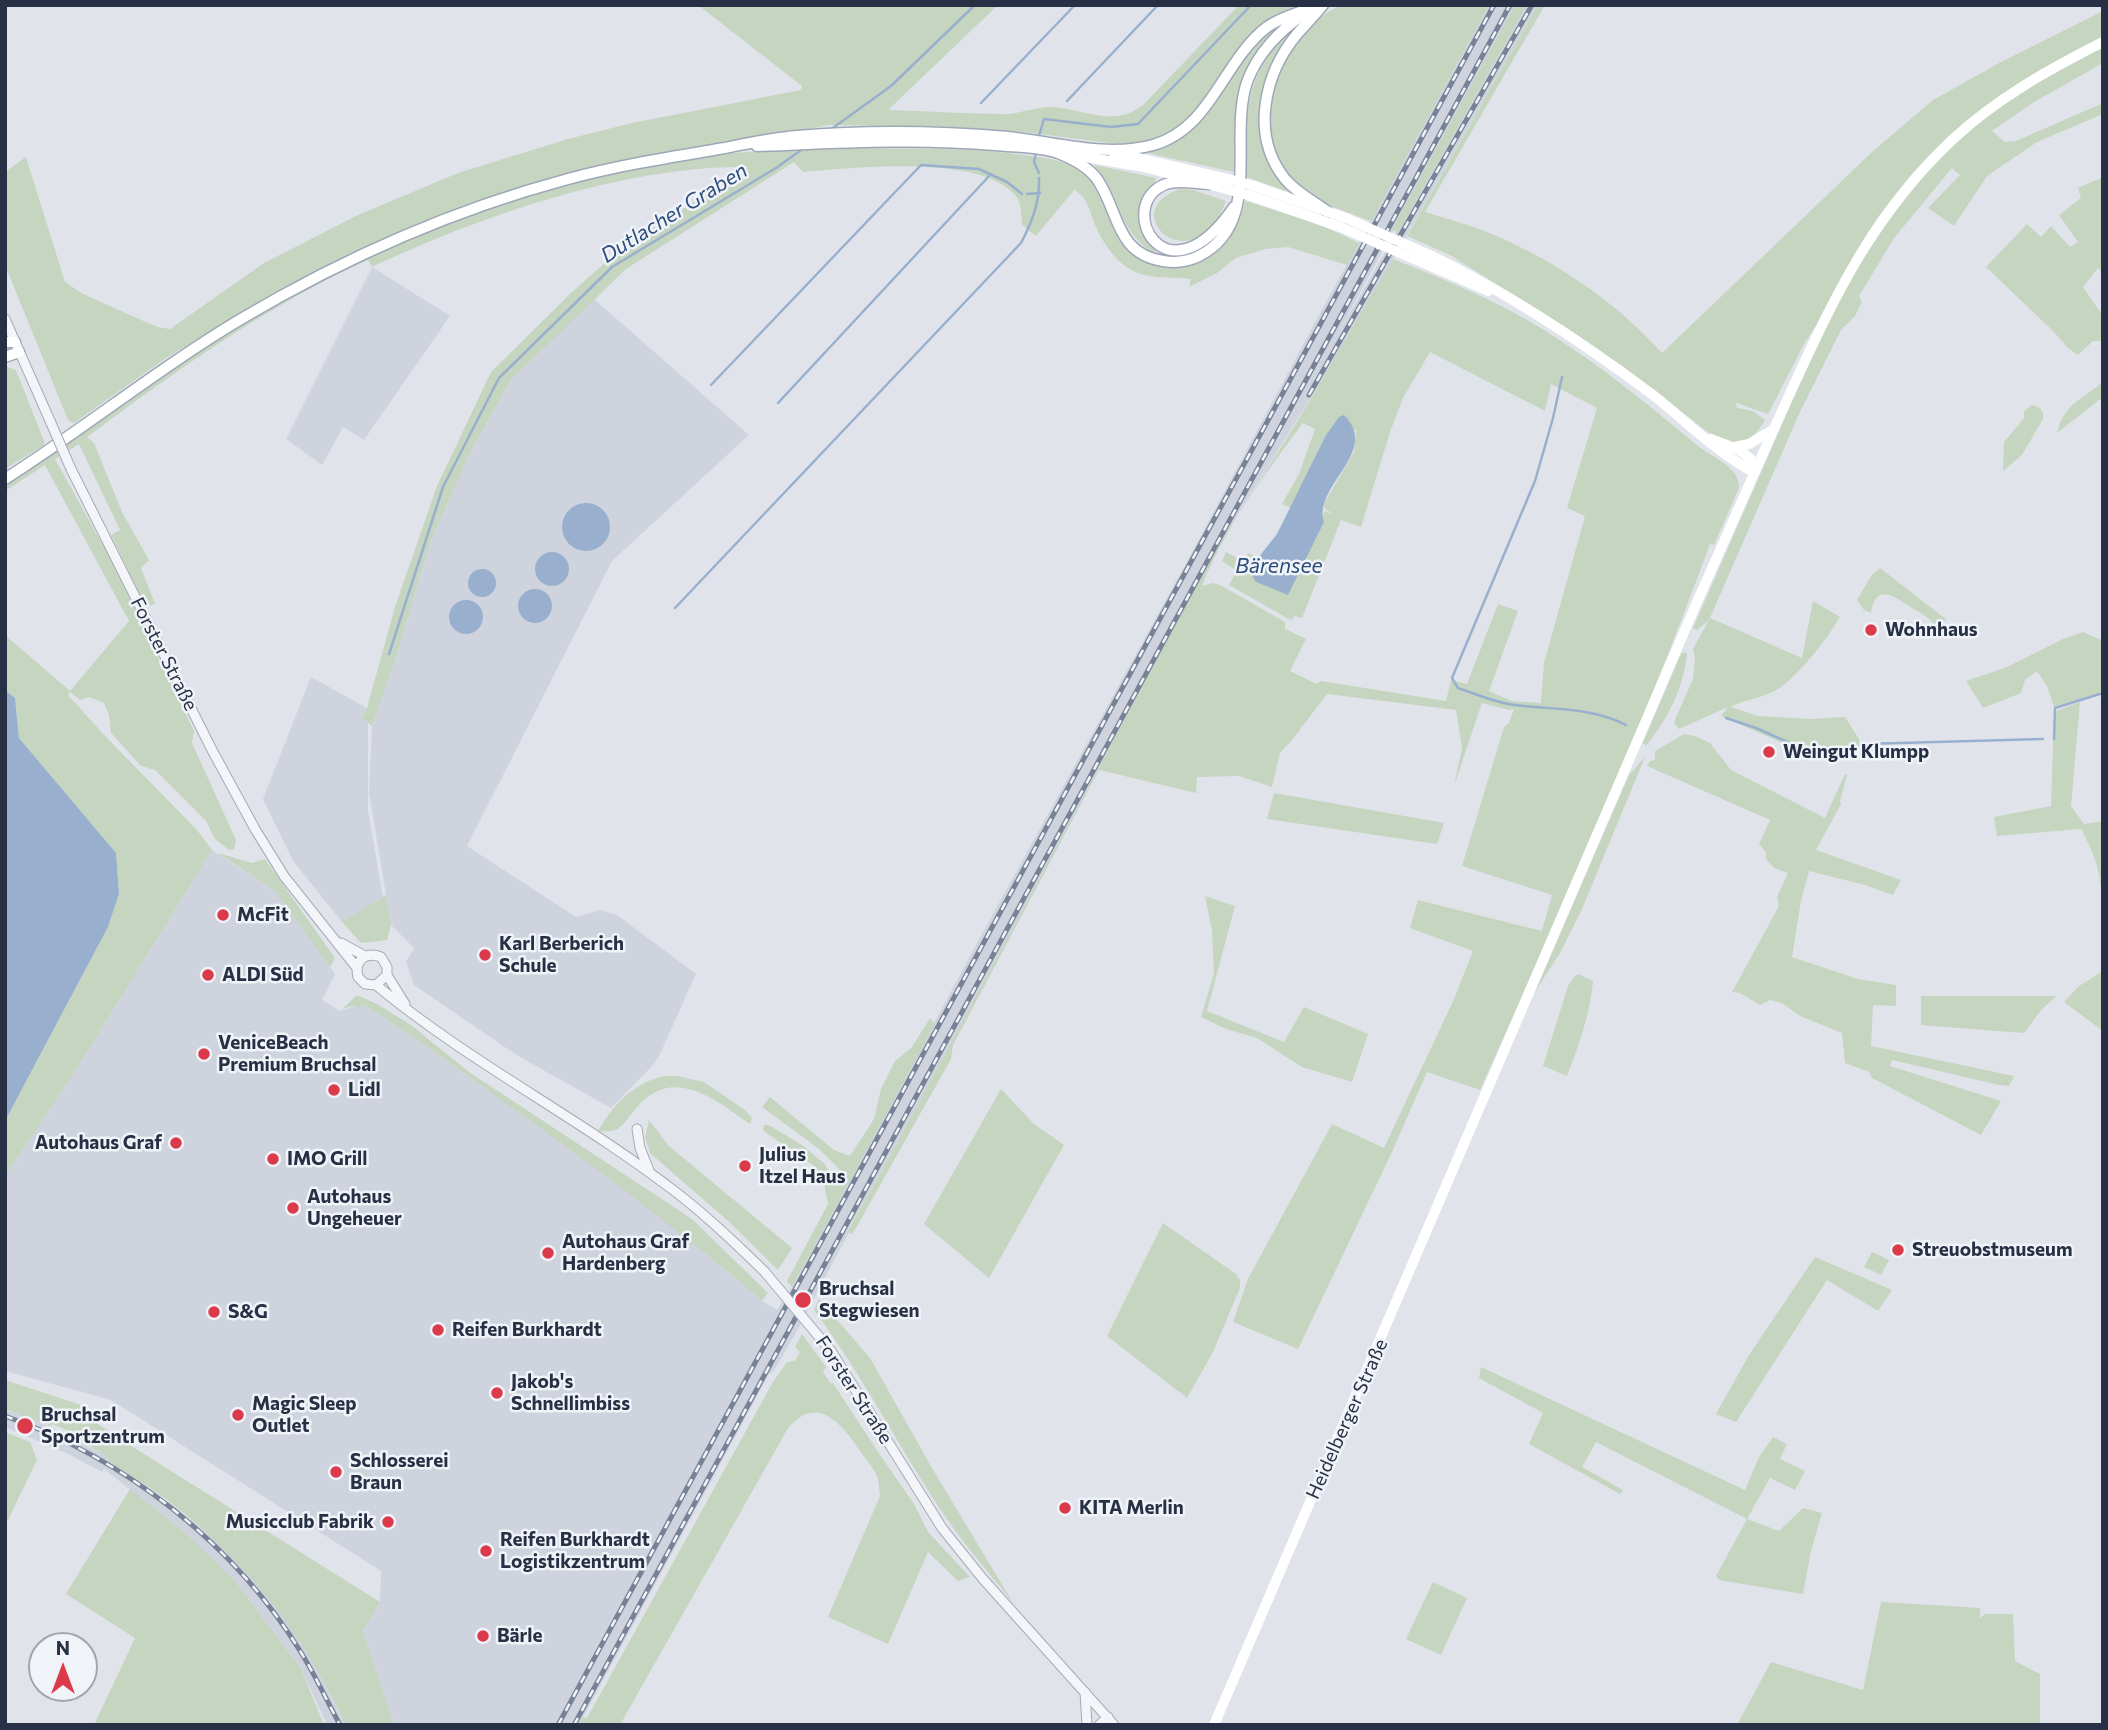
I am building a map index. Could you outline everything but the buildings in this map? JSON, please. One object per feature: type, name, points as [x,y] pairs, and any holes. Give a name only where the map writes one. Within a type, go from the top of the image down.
[{"type":"main road","points":[[1049,148],[1108,151],[1152,145],[1179,134],[1200,115],[1239,56],[1268,26],[1284,17],[1318,6]]},
{"type":"main road","points":[[1049,148],[1080,164],[1097,180],[1119,230],[1142,254],[1154,260],[1177,262],[1199,256],[1210,250],[1229,230],[1234,219],[1240,113],[1248,80],[1264,51],[1274,40],[1297,18],[1318,6]]},
{"type":"main road","points":[[1318,6],[1279,62],[1267,93],[1265,124],[1270,153],[1286,181],[1343,222]]},
{"type":"main road","name":"Heidelberger Straße","points":[[1214,1725],[1756,469],[1821,326],[1852,267],[1882,219],[1913,180],[1953,140],[2003,99],[2103,42]]},
{"type":"main road","points":[[5,479],[240,320],[319,275],[410,232],[464,211],[567,179],[620,166],[771,138],[917,132],[1049,148],[1144,167],[1209,184]]},
{"type":"main road","points":[[729,147],[823,142],[1007,142]]},
{"type":"main road","points":[[1108,151],[1328,212]]},
{"type":"main road","points":[[1225,183],[1175,181],[1158,187],[1147,201],[1144,216],[1145,225],[1153,240],[1170,250],[1189,249],[1213,234],[1237,201]]},
{"type":"main road","points":[[1253,191],[1343,222],[1483,283],[1617,369],[1720,451],[1756,469]]},
{"type":"main road","points":[[5,357],[13,345]]},
{"type":"main road","points":[[1733,447],[1749,444],[1774,429]]},
{"type":"main road","points":[[1707,438],[1733,447],[1748,456],[1756,469]]},
{"type":"street","name":"Forster Straße","points":[[5,319],[13,345],[71,469],[212,750],[284,876],[357,968]]},
{"type":"street","name":"Forster Straße","points":[[336,940],[365,956]]},
{"type":"street","points":[[373,954],[384,960],[387,967],[387,975],[376,985],[361,981],[357,968],[359,961],[365,956],[373,954]]},
{"type":"street","name":"Forster Straße","points":[[387,975],[408,1008]]},
{"type":"street","name":"Forster Straße","points":[[376,985],[479,1062],[651,1175],[721,1229],[764,1271],[831,1350],[930,1511],[972,1567],[1111,1721]]},
{"type":"street","points":[[637,1129],[640,1148],[651,1175]]},
{"type":"street","points":[[1085,1692],[1087,1725]]},
{"type":"street","points":[[1099,1725],[1111,1721]]},
{"type":"shaded area","points":[[1489,5],[1515,5],[1335,339],[1527,5],[1538,5],[1350,335],[1215,551],[888,1160],[847,1231],[849,1233],[798,1329],[774,1371],[769,1374],[579,1725],[394,1725],[363,1631],[380,1602],[381,1571],[111,1400],[5,1371],[5,1177],[71,1078],[212,850],[275,891],[303,928],[335,974],[322,1000],[340,1011],[362,1004],[405,1031],[610,1178],[762,1301],[777,1310],[795,1282]]},
{"type":"shaded area","points":[[372,267],[450,316],[364,440],[343,427],[322,465],[286,439]]},
{"type":"shaded area","points":[[594,299],[749,435],[612,561],[467,846],[576,917],[600,910],[617,915],[696,974],[659,1056],[611,1108],[518,1056],[414,985],[406,962],[414,948],[391,925],[369,792],[372,726],[397,655],[430,543],[471,451],[511,380]]},
{"type":"shaded area","points":[[311,677],[367,708],[361,717],[368,723],[368,811],[383,897],[342,922],[293,861],[263,799]]},
{"type":"shaded area","points":[[5,1410],[32,1418],[110,1458],[108,1462],[173,1505],[231,1554],[275,1605],[312,1658],[345,1725],[327,1725],[301,1669],[235,1581],[189,1536],[104,1469],[102,1472],[5,1427]]},
{"type":"green space","points":[[698,5],[998,5],[888,110],[1007,114],[1050,107],[1120,116],[1143,105],[1239,5],[1295,5],[1261,29],[1218,87],[1192,116],[1160,136],[1140,142],[1117,144],[1024,132],[948,127],[830,125],[617,161],[530,184],[406,228],[280,289],[166,358],[74,423],[68,420],[5,265],[5,172],[26,157],[65,282],[83,294],[157,327],[170,329],[264,263],[358,215],[458,173],[568,139],[632,123],[801,90],[802,86]]},
{"type":"green space","points":[[1341,5],[1489,5],[1371,221],[1326,204],[1295,185],[1275,153],[1269,129],[1269,104],[1275,80],[1286,57],[1301,36],[1320,18]]},
{"type":"green space","points":[[1515,5],[1527,5],[1398,232],[1392,230]]},
{"type":"green space","points":[[1538,5],[1545,5],[1425,212],[1482,230],[1556,266],[1623,315],[1662,353],[1871,153],[1933,100],[2001,62],[2103,11],[2103,36],[2038,72],[1929,156],[1909,177],[1878,217],[1855,253],[1768,414],[1736,403],[1737,408],[1753,411],[1765,420],[1753,436],[1747,440],[1733,442],[1708,432],[1622,366],[1560,324],[1450,255],[1407,236]]},
{"type":"green space","points":[[1282,24],[1254,58],[1240,92],[1235,129],[1234,172],[1147,153],[1197,125],[1213,107],[1257,42]]},
{"type":"green space","points":[[1301,25],[1287,42],[1267,76],[1260,111],[1263,145],[1269,162],[1288,192],[1247,177],[1246,132],[1252,92],[1258,74],[1281,40]]},
{"type":"green space","points":[[2103,47],[2103,63],[2034,102],[1992,131],[2005,142],[2016,141],[2103,103],[2103,114],[2037,142],[1987,176],[1954,226],[1928,208],[1960,175],[1952,168],[1894,238],[1859,296],[1862,302],[1855,316],[1841,330],[1799,414],[1710,618],[1802,658],[1813,601],[1840,617],[1828,636],[1791,679],[1773,692],[1731,707],[1758,716],[1812,719],[1845,717],[1859,739],[1860,750],[1803,752],[1721,716],[1728,707],[1679,729],[1674,722],[1693,679],[1693,649],[1709,620],[1697,630],[1693,628],[1802,379],[1872,240],[1908,192],[1945,153],[1985,117],[2037,83]]},
{"type":"green space","points":[[859,148],[984,151],[1062,162],[1084,174],[1099,191],[1131,252],[1152,262],[1182,264],[1196,261],[1219,249],[1235,229],[1245,201],[1317,223],[1359,243],[1347,265],[1288,247],[1265,249],[1236,258],[1217,273],[1189,287],[1191,279],[1147,276],[1124,265],[1105,243],[1086,202],[1074,190],[1036,236],[1022,225],[1020,204],[1014,194],[996,181],[972,173],[944,168],[913,167],[803,172],[794,162],[626,269],[511,380],[471,451],[430,543],[397,655],[372,726],[361,718],[367,708],[395,607],[437,486],[491,372],[572,292],[622,248],[748,167],[702,169],[604,184],[507,212],[372,267],[368,260],[294,298],[188,364],[87,437],[94,443],[122,512],[149,560],[141,568],[155,604],[146,607],[111,535],[120,530],[79,444],[55,459],[110,558],[194,731],[192,743],[236,840],[234,849],[229,850],[215,839],[206,821],[155,770],[141,766],[111,733],[109,715],[104,703],[89,697],[80,700],[70,692],[68,695],[197,830],[212,850],[71,1078],[5,1177],[5,1121],[108,927],[119,894],[116,853],[19,738],[15,698],[5,690],[5,635],[70,691],[129,621],[45,465],[5,491],[5,486],[245,321],[350,265],[404,240],[517,199],[632,168],[711,155]]},
{"type":"green space","points":[[1095,165],[1156,178],[1142,200],[1138,216],[1143,233],[1157,250],[1153,253],[1132,233]]},
{"type":"green space","points":[[2103,177],[2103,273],[2098,268],[2083,287],[2103,316],[2103,341],[2093,341],[2078,355],[1986,267],[2027,224],[2041,237],[2051,226],[2070,247],[2078,242],[2059,215],[2081,198],[2078,188]]},
{"type":"green space","points":[[1180,189],[1193,190],[1226,201],[1212,226],[1196,238],[1180,241],[1166,236],[1157,225],[1154,212],[1161,199]]},
{"type":"green space","points":[[1393,259],[1483,297],[1556,337],[1724,463],[1735,474],[1739,488],[1714,545],[1710,544],[1629,751],[1480,1090],[1427,1072],[1298,1349],[1233,1322],[1248,1279],[1332,1124],[1384,1148],[1454,999],[1473,951],[1410,928],[1418,900],[1542,931],[1552,895],[1462,866],[1504,727],[1509,723],[1514,709],[1482,703],[1454,786],[1462,748],[1456,710],[1327,694],[1280,753],[1272,787],[1239,776],[1197,777],[1196,793],[1099,770],[953,1045],[951,1059],[856,1228],[852,1234],[847,1232],[1215,551],[1297,422]],"holes":[[[1430,352],[1545,411],[1551,384],[1597,408],[1567,508],[1585,516],[1544,663],[1541,703],[1512,701],[1489,691],[1518,611],[1498,604],[1467,684],[1451,680],[1446,701],[1321,681],[1317,684],[1290,671],[1306,639],[1285,629],[1285,622],[1220,585],[1213,583],[1202,586],[1234,522],[1303,423],[1315,429],[1299,474],[1282,504],[1291,508],[1326,435],[1356,430],[1354,452],[1325,502],[1324,508],[1333,514],[1325,511],[1322,517],[1251,574],[1258,558],[1249,553],[1243,561],[1226,552],[1222,561],[1237,571],[1229,585],[1287,618],[1302,618],[1341,520],[1361,527],[1403,398]]]},
{"type":"green space","points":[[5,366],[16,370],[44,445],[5,469]]},
{"type":"green space","points":[[2103,382],[2103,397],[2057,433],[2069,408]]},
{"type":"green space","points":[[2032,405],[2040,408],[2043,419],[2022,455],[2003,471],[2004,442],[2024,418],[2024,411]]},
{"type":"green space","points":[[1880,568],[1947,620],[1934,624],[1921,613],[1888,595],[1877,597],[1871,613],[1864,610],[1857,600],[1871,576]]},
{"type":"green space","points":[[2083,632],[2103,641],[2103,692],[2054,707],[2047,686],[2037,671],[2025,680],[2021,693],[1983,708],[1966,681],[2005,668]]},
{"type":"green space","points":[[1685,652],[1685,667],[1678,692],[1668,714],[1646,746],[1643,743],[1681,654]]},
{"type":"green space","points":[[2080,702],[2071,806],[2084,824],[2103,821],[2101,923],[2099,874],[2081,829],[1997,836],[1994,817],[2051,806],[2054,712]]},
{"type":"green space","points":[[1684,734],[1710,743],[1731,770],[1825,818],[1845,774],[1847,775],[1841,804],[1816,850],[1901,880],[1893,895],[1809,871],[1792,957],[1858,979],[1896,985],[1896,1006],[1873,1005],[1871,1046],[2014,1076],[2009,1086],[1999,1085],[1892,1060],[1890,1066],[2001,1101],[1981,1135],[1872,1078],[1869,1072],[1845,1063],[1842,1033],[1800,1016],[1782,1003],[1770,1000],[1760,1005],[1740,993],[1732,992],[1779,906],[1777,897],[1788,873],[1774,868],[1759,844],[1770,820],[1647,766],[1650,761],[1655,760],[1655,751]]},
{"type":"green space","points":[[1645,757],[1582,909],[1560,953],[1535,992],[1629,775]]},
{"type":"green space","points":[[1274,793],[1444,823],[1437,844],[1267,819]]},
{"type":"green space","points":[[218,853],[252,863],[265,859],[335,958],[330,967],[275,891]]},
{"type":"green space","points":[[386,895],[391,925],[387,940],[361,943],[342,922]]},
{"type":"green space","points":[[1205,896],[1235,906],[1207,1011],[1284,1042],[1304,1007],[1368,1034],[1352,1082],[1302,1067],[1257,1038],[1226,1029],[1201,1017],[1214,973],[1212,931]]},
{"type":"green space","points":[[2103,971],[2103,1031],[2064,1002],[2079,986]]},
{"type":"green space","points":[[1578,974],[1593,981],[1583,1029],[1567,1076],[1543,1066],[1568,986]]},
{"type":"green space","points":[[357,995],[411,1025],[469,1072],[692,1219],[768,1293],[762,1301],[610,1180],[401,1029],[362,1004],[359,1008],[353,1006],[342,1009]]},
{"type":"green space","points":[[1921,996],[2057,996],[2042,1009],[2024,1033],[1921,1025]]},
{"type":"green space","points":[[930,1018],[935,1024],[792,1287],[787,1281],[828,1204],[824,1184],[813,1165],[765,1132],[764,1125],[769,1125],[802,1145],[825,1164],[836,1186],[841,1171],[819,1149],[762,1107],[770,1097],[834,1150],[850,1156],[874,1119],[881,1089],[895,1061],[912,1047]]},
{"type":"green space","points":[[665,1076],[704,1082],[745,1110],[752,1118],[750,1124],[706,1095],[676,1087],[662,1089],[647,1097],[619,1128],[598,1131],[610,1112],[634,1089]]},
{"type":"green space","points":[[1001,1089],[1034,1124],[1064,1145],[989,1278],[924,1224]]},
{"type":"green space","points":[[649,1120],[669,1146],[792,1248],[778,1270],[727,1220],[650,1153],[645,1137]]},
{"type":"green space","points":[[1163,1223],[1236,1274],[1240,1280],[1240,1288],[1213,1352],[1187,1398],[1107,1336]]},
{"type":"green space","points":[[1872,1252],[1889,1260],[1881,1275],[1864,1267]]},
{"type":"green space","points":[[1815,1257],[1892,1290],[1878,1311],[1827,1280],[1736,1422],[1716,1414],[1749,1355]]},
{"type":"green space","points":[[819,1299],[870,1358],[1013,1603],[930,1493],[849,1361],[814,1310]]},
{"type":"green space","points":[[802,1334],[826,1367],[823,1372],[830,1383],[833,1383],[914,1504],[928,1532],[970,1577],[958,1581],[928,1552],[888,1644],[828,1617],[880,1496],[876,1474],[845,1431],[828,1416],[808,1413],[787,1430],[620,1725],[579,1725],[583,1717],[587,1718],[773,1382],[787,1362],[795,1361],[800,1352],[795,1347]]},
{"type":"green space","points":[[1481,1367],[1745,1490],[1759,1457],[1773,1437],[1787,1444],[1780,1459],[1805,1471],[1795,1490],[1770,1478],[1747,1519],[1596,1442],[1582,1467],[1623,1490],[1620,1494],[1529,1444],[1543,1413],[1479,1378]]},
{"type":"green space","points":[[5,1380],[81,1405],[92,1420],[128,1444],[380,1602],[363,1631],[394,1725],[345,1725],[313,1662],[294,1633],[274,1605],[227,1553],[175,1506],[108,1461],[109,1458],[79,1440],[76,1434],[5,1409]]},
{"type":"green space","points":[[5,1432],[30,1442],[37,1460],[5,1526]]},
{"type":"green space","points":[[130,1489],[189,1536],[235,1581],[301,1669],[324,1725],[94,1725],[135,1638],[66,1594]]},
{"type":"green space","points":[[1803,1508],[1822,1513],[1803,1594],[1719,1580],[1716,1576],[1747,1519],[1779,1531]]},
{"type":"green space","points":[[1433,1582],[1467,1598],[1441,1655],[1406,1639]]},
{"type":"green space","points":[[1881,1602],[1980,1608],[1980,1618],[1985,1614],[2013,1614],[2015,1661],[2040,1674],[2040,1725],[1737,1725],[1771,1662],[1863,1690]]},
{"type":"water","name":"Bärensee","points":[[1344,415],[1353,429],[1355,442],[1351,455],[1328,495],[1323,508],[1324,522],[1288,595],[1256,582],[1251,574],[1258,558],[1277,534],[1326,435],[1339,417]]},
{"type":"water","points":[[586,503],[603,510],[610,527],[603,544],[586,551],[569,544],[562,527],[569,510]]},
{"type":"water","points":[[552,552],[564,557],[569,569],[564,581],[552,586],[540,581],[535,569],[540,557]]},
{"type":"water","points":[[482,569],[492,573],[496,583],[492,593],[482,597],[472,593],[468,583],[472,573]]},
{"type":"water","points":[[535,589],[547,594],[552,606],[547,618],[535,623],[523,618],[518,606],[523,594]]},
{"type":"water","points":[[466,600],[478,605],[483,617],[478,629],[466,634],[454,629],[449,617],[454,605]]},
{"type":"water","points":[[5,690],[15,698],[19,738],[116,853],[119,894],[108,927],[5,1121]]},
{"type":"waterway","name":"Dutlacher Graben","points":[[830,130],[891,86],[975,5]]},
{"type":"waterway","points":[[981,103],[1075,5]]},
{"type":"waterway","points":[[1067,101],[1158,5]]},
{"type":"waterway","points":[[1038,139],[1044,119],[1111,127],[1138,124],[1251,5]]},
{"type":"waterway","name":"Dutlacher Graben","points":[[389,654],[443,487],[499,378],[612,267],[776,168],[804,148]]},
{"type":"waterway","points":[[1036,153],[1034,162],[1039,173]]},
{"type":"waterway","points":[[711,385],[921,165],[979,169],[1007,182],[1022,194]]},
{"type":"waterway","points":[[778,403],[991,174]]},
{"type":"waterway","points":[[675,608],[1021,243],[1034,212],[1039,178]]},
{"type":"waterway","points":[[1027,194],[1040,193]]},
{"type":"waterway","points":[[1562,377],[1535,481],[1452,678],[1458,688],[1501,702],[1586,712],[1626,725]]},
{"type":"waterway","points":[[2054,739],[2055,708],[2103,693]]},
{"type":"waterway","points":[[1726,718],[1803,749],[1851,747]]},
{"type":"waterway","points":[[1864,744],[2043,739]]},
{"type":"railway","points":[[558,1725],[1494,5]]},
{"type":"railway","points":[[574,1725],[1510,5]]},
{"type":"railway","points":[[1309,395],[1532,5]]},
{"type":"railway","points":[[5,1416],[50,1434],[134,1481],[174,1510],[210,1542],[244,1576],[275,1614],[307,1663],[340,1725]]},
{"type":"place","name":"Wohnhaus","points":[[1871,630]]},
{"type":"place","name":"Weingut Klumpp","points":[[1769,752]]},
{"type":"place","name":"McFit","points":[[223,915]]},
{"type":"place","name":"Karl Berberich Schule","points":[[485,955]]},
{"type":"place","name":"ALDI Süd","points":[[208,975]]},
{"type":"place","name":"VeniceBeach Premium Bruchsal","points":[[204,1054]]},
{"type":"place","name":"Lidl","points":[[334,1090]]},
{"type":"place","name":"Autohaus Graf","points":[[176,1143]]},
{"type":"place","name":"IMO Grill","points":[[273,1159]]},
{"type":"place","name":"Julius Itzel Haus","points":[[745,1166]]},
{"type":"place","name":"Autohaus Ungeheuer","points":[[293,1208]]},
{"type":"place","name":"Streuobstmuseum","points":[[1898,1250]]},
{"type":"place","name":"Autohaus Graf Hardenberg","points":[[548,1253]]},
{"type":"place","name":"Bruchsal Stegwiesen","points":[[803,1300]]},
{"type":"place","name":"S&G","points":[[214,1312]]},
{"type":"place","name":"Reifen Burkhardt","points":[[438,1330]]},
{"type":"place","name":"Jakob's Schnellimbiss","points":[[497,1393]]},
{"type":"place","name":"Magic Sleep Outlet","points":[[238,1415]]},
{"type":"place","name":"Bruchsal Sportzentrum","points":[[25,1426]]},
{"type":"place","name":"Schlosserei Braun","points":[[336,1472]]},
{"type":"place","name":"KITA Merlin","points":[[1065,1508]]},
{"type":"place","name":"Musicclub Fabrik","points":[[388,1522]]},
{"type":"place","name":"Reifen Burkhardt Logistikzentrum","points":[[486,1551]]},
{"type":"place","name":"Bärle","points":[[483,1636]]}]
